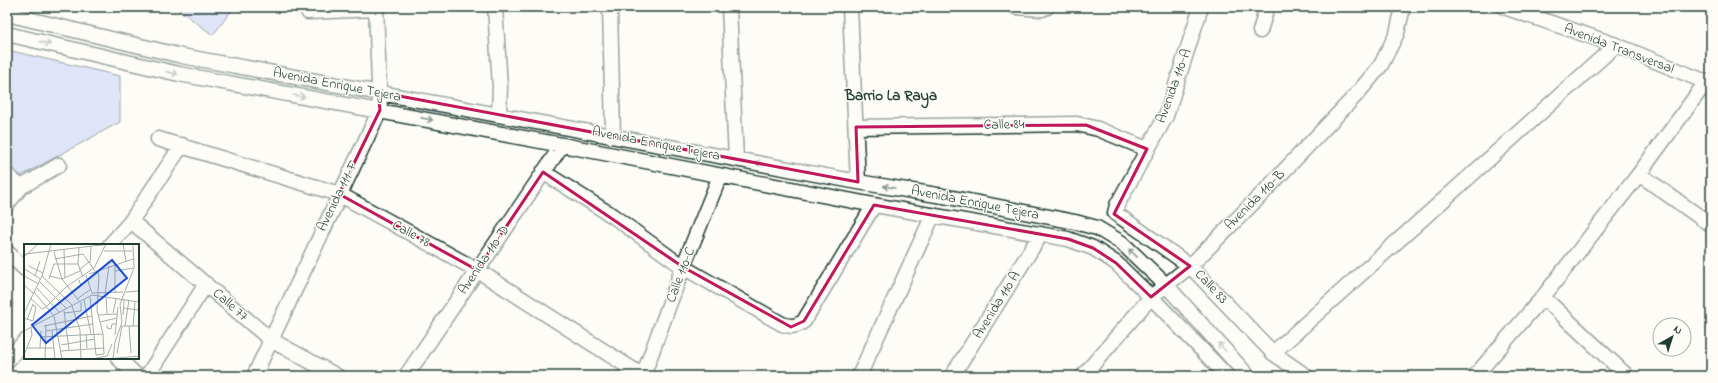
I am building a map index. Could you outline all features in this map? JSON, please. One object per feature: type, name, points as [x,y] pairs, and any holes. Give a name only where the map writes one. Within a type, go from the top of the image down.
[{"type":"street","points":[[494,7],[500,87],[499,115]]},
{"type":"street","points":[[610,7],[613,135]]},
{"type":"street","points":[[729,7],[736,158]]},
{"type":"street","points":[[850,7],[858,182]]},
{"type":"street","points":[[1016,7],[1042,10],[1047,7]]},
{"type":"street","name":"Avenida 110-A","points":[[1117,205],[1166,116],[1201,7]]},
{"type":"street","points":[[1260,31],[1267,7]]},
{"type":"street","name":"Avenida 110-B","points":[[1083,376],[1151,297],[1190,266],[1263,194],[1357,94],[1381,65],[1397,33],[1403,7]]},
{"type":"street","name":"Avenida Transversal","points":[[1504,7],[1616,45],[1708,83]]},
{"type":"street","points":[[308,12],[376,8],[378,92],[380,110]]},
{"type":"street","name":"Avenida Enrique Tejera","points":[[7,14],[182,56],[613,135],[858,182],[965,200],[1075,222],[1097,228],[1122,243],[1166,285],[1248,376]]},
{"type":"street","name":"Avenida Enrique Tejera","points":[[7,34],[179,74],[380,110],[874,206],[1068,239],[1093,248],[1116,263],[1227,376]]},
{"type":"street","points":[[1273,354],[1616,45]]},
{"type":"street","points":[[1475,376],[1543,297],[1708,83]]},
{"type":"street","name":"Avenida 111-F","points":[[254,376],[380,110]]},
{"type":"street","name":"Calle 84","points":[[856,127],[1077,124],[1098,129],[1147,149]]},
{"type":"street","name":"Calle 78","points":[[158,138],[339,194],[477,270],[643,376]]},
{"type":"street","points":[[111,244],[131,221],[182,145]]},
{"type":"street","name":"Avenida 110-D","points":[[406,376],[562,145]]},
{"type":"street","points":[[7,204],[21,187],[59,165]]},
{"type":"street","points":[[544,172],[613,216],[683,267],[782,324],[791,327],[798,326],[804,321],[874,206]]},
{"type":"street","points":[[1639,174],[1711,225]]},
{"type":"street","points":[[7,175],[21,187]]},
{"type":"street","name":"Calle 110-C","points":[[643,376],[683,267],[720,176]]},
{"type":"street","name":"Calle 83","points":[[1117,205],[1115,214],[1118,217],[1190,266],[1273,354],[1306,376]]},
{"type":"street","points":[[859,376],[933,215]]},
{"type":"street","name":"Calle 77","points":[[131,221],[271,340],[337,376]]},
{"type":"street","name":"Avenida 110 A","points":[[952,376],[1041,234]]},
{"type":"street","points":[[7,252],[24,268]]},
{"type":"street","points":[[147,376],[206,284]]},
{"type":"street","points":[[1543,297],[1626,374]]},
{"type":"street","points":[[7,361],[24,342]]},
{"type":"street","points":[[119,359],[137,376]]},
{"type":"highlighted area","points":[[378,92],[858,182],[856,127],[1086,125],[1147,149],[1114,214],[1190,266],[1151,297],[1116,263],[1093,248],[1068,239],[874,205],[804,321],[791,327],[683,267],[543,172],[477,270],[339,194],[380,110]]},
{"type":"building","points":[[175,7],[234,7],[213,35]]},
{"type":"building","points":[[7,50],[120,76],[120,122],[21,176],[7,164]]},
{"type":"district","name":"Barrio La Raya","points":[[891,96]]}]
